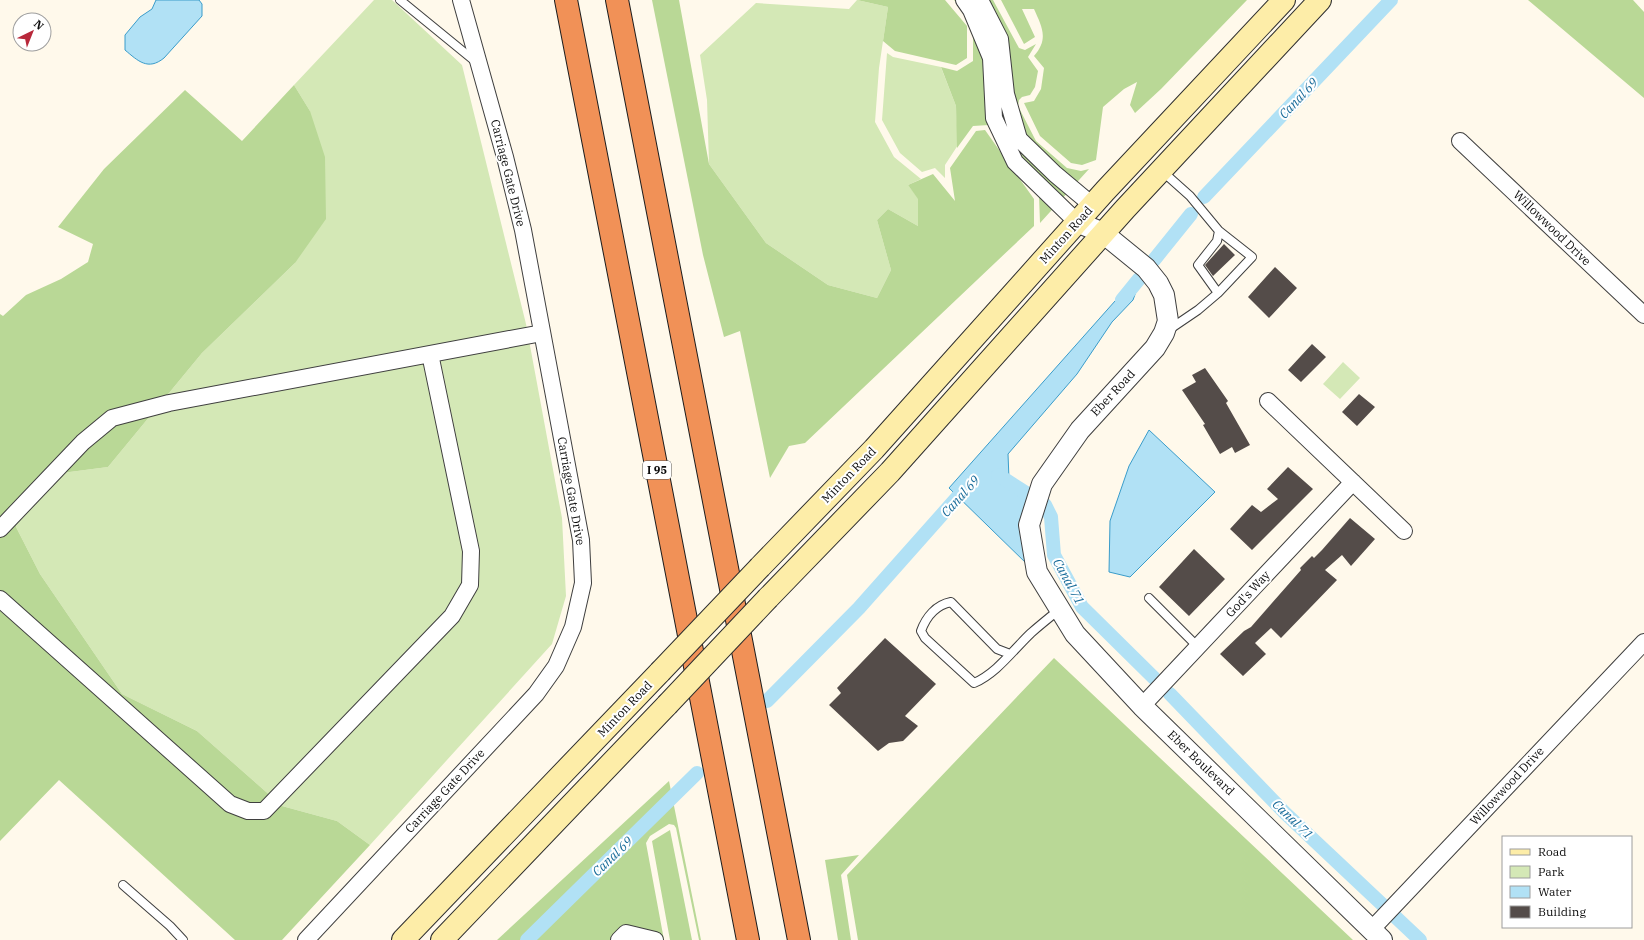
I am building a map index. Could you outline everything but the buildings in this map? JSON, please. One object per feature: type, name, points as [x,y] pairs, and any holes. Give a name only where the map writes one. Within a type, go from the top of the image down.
[{"type":"highway","name":"I 95","points":[[566,0],[748,940]]},
{"type":"highway","points":[[617,0],[798,940]]},
{"type":"main road","name":"Minton Road","points":[[403,940],[760,566],[874,449],[1092,205],[1284,0]]},
{"type":"main road","points":[[442,940],[890,472],[1103,233],[1320,0]]},
{"type":"street","name":"Carriage Gate Drive","points":[[306,940],[536,694],[556,666],[573,627],[583,583],[581,540],[542,333],[512,186],[461,0]]},
{"type":"street","points":[[964,0],[971,10],[991,58],[1000,94],[1019,140],[1055,174],[1092,205]]},
{"type":"street","points":[[980,0],[1000,39],[1000,94],[994,118],[1015,162],[1077,222]]},
{"type":"street","name":"Willowwood Drive","points":[[1460,140],[1644,315]]},
{"type":"street","name":"Eber Road","points":[[1092,205],[1103,233]]},
{"type":"street","name":"Eber Road","points":[[1037,572],[1029,525],[1042,484],[1080,430],[1155,348],[1164,333],[1168,321],[1164,295],[1158,283],[1146,268],[1103,233],[1077,222]]},
{"type":"street","points":[[0,529],[83,442],[112,418],[169,403],[542,333]]},
{"type":"street","points":[[0,599],[230,804],[248,811],[264,811],[452,616],[470,585],[471,551],[430,354]]},
{"type":"street","points":[[1268,401],[1404,531]]},
{"type":"street","name":"God's Way","points":[[1142,706],[1353,482]]},
{"type":"street","name":"Eber Boulevard","points":[[1037,572],[1075,634],[1142,706],[1377,931]]},
{"type":"street","name":"Willowwood Drive","points":[[1377,931],[1400,901],[1644,642]]},
{"type":"street","points":[[619,940],[626,934],[655,940]]},
{"type":"lane","points":[[400,0],[479,64]]},
{"type":"lane","points":[[1161,170],[1190,196],[1219,231],[1252,257],[1218,293],[1198,310],[1164,333]]},
{"type":"lane","points":[[1218,293],[1198,265],[1217,241],[1219,231]]},
{"type":"lane","points":[[1149,598],[1198,647]]},
{"type":"lane","points":[[1010,654],[997,649],[950,602],[943,603],[934,609],[924,622],[921,631],[932,647],[974,683],[983,679],[1010,654],[1031,633],[1060,609]]},
{"type":"lane","points":[[123,885],[170,926],[183,940]]},
{"type":"green space","points":[[374,0],[392,0],[462,65],[526,324],[562,518],[566,596],[552,644],[370,845],[337,821],[282,806],[197,731],[122,694],[40,574],[16,527],[28,491],[62,473],[108,467],[202,353],[295,263],[310,111],[294,85]]},
{"type":"green space","points":[[652,0],[679,0],[709,164],[766,243],[828,285],[877,298],[891,270],[877,220],[888,209],[918,226],[918,199],[908,185],[933,174],[955,201],[950,168],[976,131],[985,130],[1034,199],[1034,226],[805,443],[789,446],[770,478],[740,331],[724,337],[703,255]]},
{"type":"green space","points":[[857,0],[888,7],[879,68],[875,122],[894,157],[921,179],[908,185],[918,198],[918,226],[888,209],[877,220],[891,270],[877,298],[828,285],[766,243],[709,164],[707,100],[700,55],[756,3],[849,9]]},
{"type":"green space","points":[[857,0],[945,0],[967,26],[967,58],[956,65],[895,51],[883,41],[888,7]]},
{"type":"green space","points":[[954,0],[993,0],[1019,48],[1025,50],[1036,44],[1028,57],[1038,71],[1035,87],[1030,95],[1022,97],[1019,100],[1018,106],[1036,141],[1067,168],[1081,171],[1089,169],[1040,223],[1039,195],[989,125],[973,126],[957,148],[956,106],[941,67],[957,71],[973,61],[973,24]]},
{"type":"green space","points":[[1001,0],[1247,0],[1161,89],[1135,113],[1130,105],[1137,82],[1124,89],[1103,107],[1096,160],[1082,165],[1071,163],[1040,136],[1024,103],[1034,101],[1041,89],[1044,68],[1034,56],[1039,50],[1043,33],[1034,9],[1022,9],[1035,37],[1024,44]]},
{"type":"green space","points":[[1528,0],[1633,0],[1644,12],[1644,98]]},
{"type":"green space","points":[[887,53],[893,57],[941,67],[956,106],[958,145],[945,165],[945,178],[935,168],[922,172],[900,153],[882,120]]},
{"type":"green space","points":[[294,85],[310,111],[325,157],[326,219],[295,263],[202,353],[108,467],[62,473],[28,491],[16,527],[40,574],[122,694],[197,731],[282,806],[337,821],[370,845],[282,940],[235,940],[59,780],[0,841],[0,314],[3,316],[26,295],[61,279],[88,262],[93,244],[58,227],[104,169],[185,90],[242,141]]},
{"type":"green space","points":[[1343,362],[1360,378],[1340,399],[1323,384]]},
{"type":"green space","points":[[1054,658],[1353,940],[858,940],[847,875]]},
{"type":"green space","points":[[669,781],[701,940],[699,940],[676,828],[674,825],[669,824],[650,836],[646,843],[664,940],[497,940]]},
{"type":"green space","points":[[670,830],[692,940],[670,940],[652,841]]},
{"type":"green space","points":[[859,855],[841,875],[851,940],[838,940],[825,860]]},
{"type":"water","points":[[156,0],[199,0],[202,4],[202,16],[164,58],[153,64],[148,64],[134,58],[125,50],[125,35],[140,17],[152,9]]},
{"type":"water","points":[[1131,283],[1137,289],[1133,300],[1112,322],[1077,374],[1008,454],[1009,479],[1015,488],[1031,491],[1028,565],[949,488]]},
{"type":"water","points":[[1149,430],[1215,492],[1130,577],[1109,572],[1110,521],[1129,466]]},
{"type":"waterway","name":"Canal 69","points":[[1204,197],[1391,0]]},
{"type":"waterway","name":"Canal 69","points":[[1154,260],[1191,214]]},
{"type":"waterway","name":"Canal 69","points":[[1122,300],[1139,279]]},
{"type":"waterway","name":"Canal 71","points":[[998,475],[1026,493]]},
{"type":"waterway","name":"Canal 69","points":[[767,701],[859,608],[970,483]]},
{"type":"waterway","name":"Canal 71","points":[[1045,505],[1051,517],[1054,555],[1082,607],[1154,678]]},
{"type":"waterway","name":"Canal 71","points":[[1170,694],[1285,813],[1420,940]]},
{"type":"waterway","name":"Canal 69","points":[[527,940],[697,773]]}]
